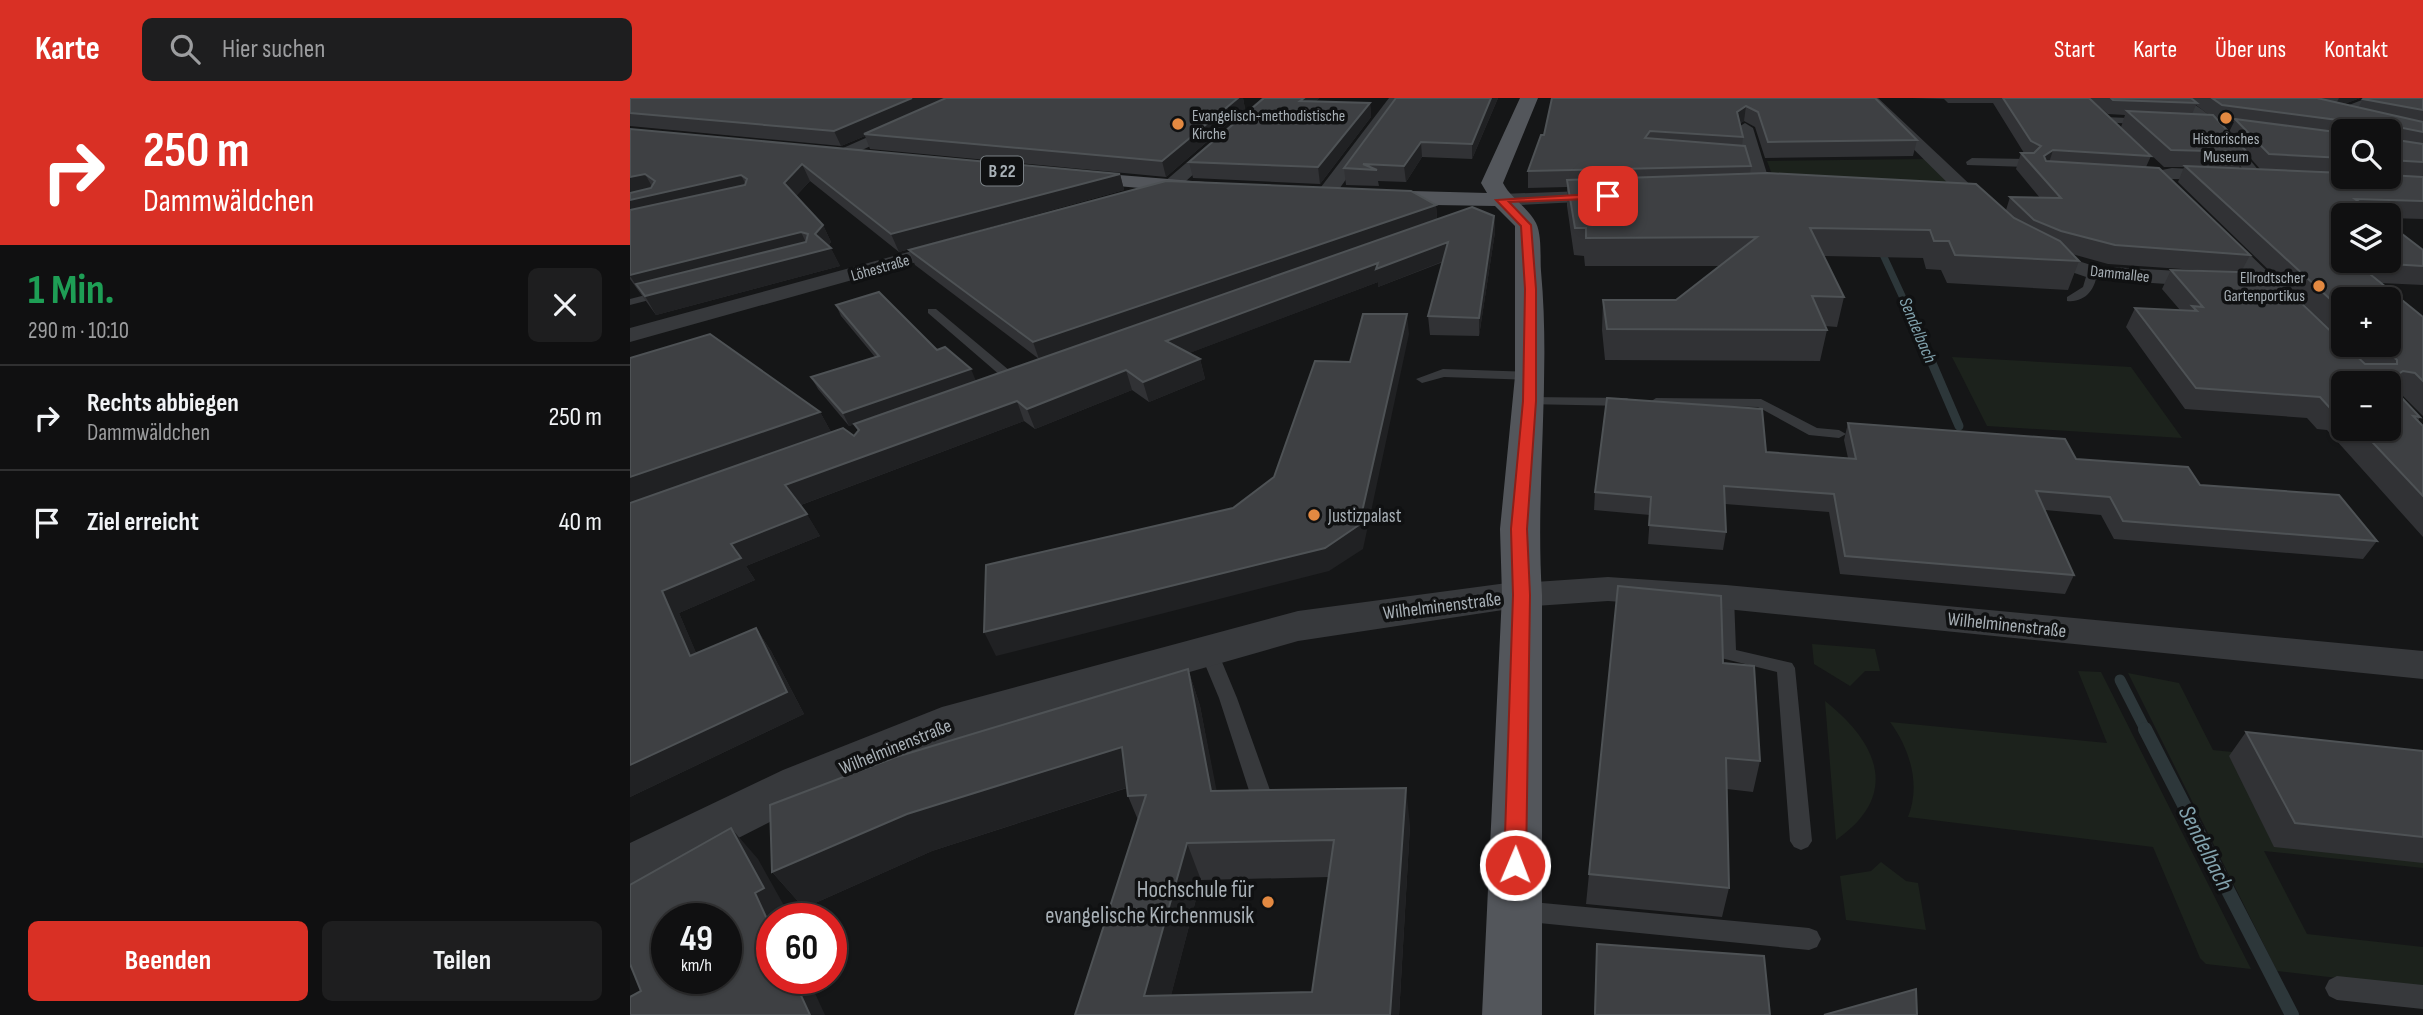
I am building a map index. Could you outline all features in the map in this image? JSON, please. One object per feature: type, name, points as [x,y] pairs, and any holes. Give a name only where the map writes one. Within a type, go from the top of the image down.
[{"type":"main road","points":[[1512,1015],[1522,595],[1519,529],[1530,388],[1530,289],[1526,225],[1501,200],[1492,183],[1529,98]]},
{"type":"main road","points":[[808,153],[878,160]]},
{"type":"main road","name":"B 22","points":[[1045,174],[1222,189]]},
{"type":"main road","points":[[1300,194],[1501,200]]},
{"type":"street","points":[[834,156],[969,98]]},
{"type":"street","points":[[1325,195],[1397,98]]},
{"type":"street","points":[[1870,98],[2000,224]]},
{"type":"street","points":[[2176,98],[2214,126],[2264,178]]},
{"type":"street","points":[[2331,134],[2317,132],[2329,113],[2376,98]]},
{"type":"street","points":[[1239,102],[1268,101]]},
{"type":"street","points":[[1118,200],[1170,186],[1268,101]]},
{"type":"street","points":[[2094,108],[2119,139]]},
{"type":"street","points":[[2329,113],[2358,119]]},
{"type":"street","points":[[2104,120],[2176,122],[2238,130]]},
{"type":"street","points":[[1737,191],[1771,190],[1749,157],[1745,128]]},
{"type":"street","points":[[1972,162],[2027,163]]},
{"type":"street","points":[[2264,178],[2153,174],[2305,320]]},
{"type":"street","points":[[1501,200],[1634,194]]},
{"type":"street","points":[[1953,200],[1976,201]]},
{"type":"street","name":"Löhestraße","points":[[630,335],[974,240]]},
{"type":"street","name":"Dammallee","points":[[2020,244],[2050,260],[2092,272],[2267,283]]},
{"type":"street","points":[[985,389],[1038,370]]},
{"type":"street","name":"Wilhelminenstraße","points":[[630,869],[800,784],[942,725],[1298,626],[1522,595],[1608,589],[1726,597],[2423,665]]},
{"type":"lane","points":[[2071,299],[2086,292],[2091,285],[2092,272]]},
{"type":"lane","points":[[630,302],[681,289]]},
{"type":"lane","points":[[932,311],[1012,379]]},
{"type":"lane","points":[[1422,379],[1443,373],[1530,388],[1761,404],[1814,432],[1839,434]]},
{"type":"lane","points":[[1726,597],[1727,654],[1787,668],[1801,841]]},
{"type":"lane","points":[[1208,650],[1228,698],[1264,807],[1286,808]]},
{"type":"lane","points":[[1514,911],[1809,939]]},
{"type":"lane","points":[[2337,988],[2423,997]]},
{"type":"shaded area","points":[[1930,159],[1964,197],[1777,188],[1767,161]]},
{"type":"shaded area","points":[[1952,357],[2131,367],[2182,438],[1987,426]]},
{"type":"shaded area","points":[[1812,644],[1875,649],[1880,671],[1865,671],[1850,686],[1814,664]]},
{"type":"shaded area","points":[[2078,671],[2101,672],[2251,969],[2206,964],[2200,958],[2153,847],[1908,817],[1913,792],[1911,768],[1903,744],[1890,722],[2107,743]]},
{"type":"shaded area","points":[[2128,673],[2179,683],[2213,750],[2423,772],[2423,868],[2264,851],[2307,934],[2423,947],[2423,988],[2277,971]]},
{"type":"shaded area","points":[[1825,701],[1858,734],[1875,769],[1875,787],[1869,805],[1856,823],[1836,840]]},
{"type":"shaded area","points":[[1881,862],[1906,881],[1918,883],[1926,930],[1846,920],[1840,876],[1871,871]]},
{"type":"building","points":[[630,98],[912,98],[834,131],[630,113]]},
{"type":"building","points":[[946,98],[1238,98],[1162,161],[864,134]]},
{"type":"building","points":[[1264,98],[1370,103],[1318,167],[1189,162]]},
{"type":"building","points":[[1396,98],[1491,98],[1472,144],[1421,142],[1404,166],[1363,164],[1377,170],[1344,168]]},
{"type":"building","points":[[1552,98],[1875,98],[1917,140],[1768,142],[1758,112],[1746,106],[1737,112],[1743,137],[1650,131],[1645,138],[1745,146],[1751,166],[1528,171],[1541,135],[1544,135]]},
{"type":"building","points":[[2003,98],[2089,98],[2151,156],[2053,150],[2044,156],[2046,161],[2159,168],[2250,255],[2115,245],[2061,231],[2034,220],[2010,197],[2061,198],[2021,153],[2034,153],[2041,146],[2031,141]]},
{"type":"building","points":[[2111,98],[2191,98],[2197,103],[2113,100]]},
{"type":"building","points":[[2212,98],[2317,98],[2423,122],[2423,132],[2401,128],[2401,119],[2331,119],[2222,105]]},
{"type":"building","points":[[2423,98],[2423,110],[2363,99]]},
{"type":"building","points":[[2127,111],[2213,115],[2247,152],[2171,150]]},
{"type":"building","points":[[2235,119],[2331,131],[2331,157],[2269,154]]},
{"type":"building","points":[[630,129],[1120,174],[891,234],[802,164],[784,183],[823,225],[815,234],[831,248],[645,296],[636,284],[806,242],[808,234],[801,232],[630,275],[630,210],[745,185],[747,179],[741,175],[630,200],[630,193],[651,188],[655,181],[645,174],[630,177]]},
{"type":"building","points":[[2401,141],[2423,144],[2423,162],[2401,161]]},
{"type":"building","points":[[2185,166],[2331,172],[2331,189],[2401,189],[2401,176],[2423,177],[2423,201],[2355,199],[2360,203],[2331,203],[2331,273],[2369,273],[2386,287],[2331,287],[2331,300]]},
{"type":"building","points":[[1767,173],[1976,184],[2014,218],[2060,241],[2079,261],[1955,255],[1949,241],[1934,241],[1930,230],[1810,228],[1844,297],[1812,296],[1827,330],[1607,329],[1603,300],[1676,300],[1757,237],[1586,238],[1586,228],[1575,228],[1567,180]]},
{"type":"building","points":[[1166,181],[1411,191],[1436,205],[1033,342],[909,250]]},
{"type":"building","points":[[1472,207],[1494,216],[1479,318],[1428,316],[1448,242],[1376,269],[1378,263],[1166,341],[1200,359],[1143,382],[1126,370],[1027,409],[1017,401],[785,485],[807,514],[731,544],[741,558],[662,591],[690,656],[756,628],[787,692],[630,765],[630,503],[843,428],[854,436],[859,430],[854,424]]},
{"type":"building","points":[[2401,233],[2423,250],[2423,266],[2401,265]]},
{"type":"building","points":[[2171,270],[2270,273],[2331,331],[2331,357],[2358,357],[2365,364],[2397,364],[2394,357],[2401,357],[2401,299],[2423,317],[2423,381],[2415,373],[2403,371],[2331,371],[2331,408],[2320,397],[2196,388],[2135,308],[2197,311],[2192,306],[2203,307]]},
{"type":"building","points":[[879,292],[937,350],[945,347],[971,369],[843,413],[811,377],[879,356],[836,305]]},
{"type":"building","name":"Justizpalast","points":[[1363,314],[1407,314],[1359,525],[1325,548],[984,632],[986,565],[1233,508],[1274,477],[1315,361],[1350,362]]},
{"type":"building","points":[[710,334],[820,412],[630,477],[630,358]]},
{"type":"building","points":[[2401,397],[2420,417],[2413,416],[2423,426],[2423,496],[2371,441],[2401,441]]},
{"type":"building","points":[[1607,398],[1762,409],[1766,452],[1856,459],[1848,423],[2065,439],[2076,459],[2188,467],[2200,485],[2339,495],[2377,541],[2123,521],[2110,497],[2036,491],[2074,575],[1845,556],[1834,494],[1724,486],[1726,532],[1649,525],[1651,497],[1595,492]]},
{"type":"building","points":[[1618,586],[1721,596],[1723,663],[1754,666],[1760,761],[1726,758],[1729,888],[1589,874]]},
{"type":"building","points":[[1188,669],[1211,791],[1406,788],[1390,1015],[1075,1015],[1146,795],[1128,796],[1122,747],[907,814],[772,872],[770,805],[896,757]],"holes":[[[1334,840],[1312,992],[1144,996],[1187,843]]]},
{"type":"building","points":[[2246,732],[2423,751],[2423,837],[2295,823]]},
{"type":"building","points":[[731,828],[764,888],[755,893],[760,903],[756,903],[756,994],[800,994],[810,1015],[630,1015],[630,997],[641,991],[630,964],[630,885]]},
{"type":"building","points":[[1597,944],[1764,956],[1770,1015],[1595,1015]]},
{"type":"building","points":[[1916,989],[1917,1015],[1824,1015]]},
{"type":"waterway","name":"Sendelbach","points":[[1879,246],[1921,337]]},
{"type":"waterway","name":"Sendelbach","points":[[1920,335],[1959,426]]},
{"type":"waterway","name":"Sendelbach","points":[[2120,680],[2146,731]]},
{"type":"waterway","name":"Sendelbach","points":[[2145,729],[2292,1015]]},
{"type":"place","name":"Historisches Museum","points":[[2226,118]]},
{"type":"place","name":"Evangelisch-methodistische Kirche","points":[[1178,124]]},
{"type":"place","name":"Ellrodtscher Gartenportikus","points":[[2319,286]]},
{"type":"place","name":"Justizpalast","points":[[1314,515]]},
{"type":"place","name":"Hochschule für evangelische Kirchenmusik","points":[[1268,902]]},
{"type":"route","points":[[1515,865],[1522,595],[1519,529],[1529,401],[1530,289],[1526,225],[1521,216],[1501,200],[1608,196]]}]
